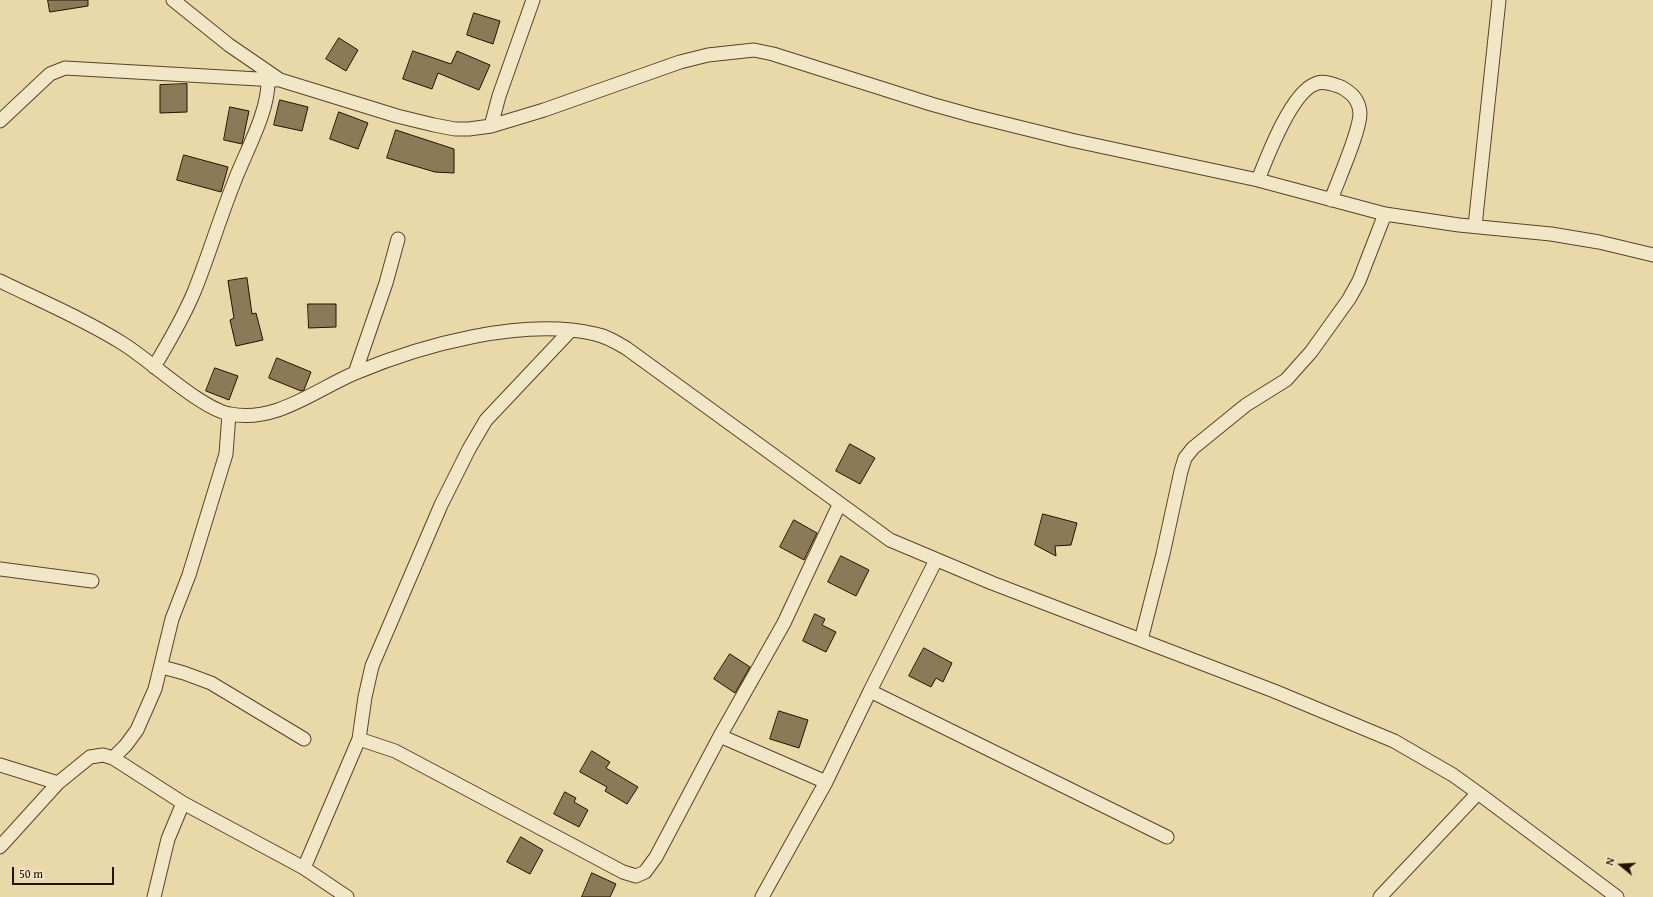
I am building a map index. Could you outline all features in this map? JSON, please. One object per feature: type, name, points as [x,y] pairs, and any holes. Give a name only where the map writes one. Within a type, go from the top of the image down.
[{"type":"street","points":[[173,0],[274,80]]},
{"type":"street","points":[[491,126],[499,96],[533,0]]},
{"type":"street","points":[[1475,226],[1499,0]]},
{"type":"street","points":[[0,121],[50,74],[65,68],[274,80],[325,96],[434,125],[469,129],[491,126],[544,110],[680,62],[708,55],[754,50],[773,54],[931,104],[974,116],[1071,140],[1258,180],[1385,214],[1599,242],[1653,255]]},
{"type":"street","points":[[154,367],[177,328],[194,292],[224,206],[274,80]]},
{"type":"street","points":[[1258,180],[1277,134],[1304,92],[1315,83],[1330,83],[1339,86],[1352,94],[1358,102],[1360,113],[1351,146],[1331,200]]},
{"type":"street","points":[[1141,640],[1185,458],[1193,448],[1212,432],[1246,406],[1286,380],[1311,352],[1349,299],[1359,281],[1385,214]]},
{"type":"street","points":[[355,373],[382,296],[398,239]]},
{"type":"street","points":[[0,281],[85,322],[126,345],[206,404],[229,414],[254,415],[280,410],[355,373],[405,355],[456,340],[543,328],[596,334],[626,348],[839,505],[890,540],[936,560],[1274,691],[1394,741],[1454,775],[1617,897]]},
{"type":"street","points":[[304,868],[359,739],[365,697],[372,666],[450,486],[486,420],[571,330]]},
{"type":"street","points":[[113,758],[126,745],[142,721],[155,689],[162,668],[172,619],[191,568],[226,454],[229,414]]},
{"type":"street","points":[[359,739],[395,751],[623,872],[636,876],[645,872],[656,857],[720,736],[780,630],[839,505]]},
{"type":"street","points":[[762,897],[826,782],[936,560]]},
{"type":"street","points":[[0,570],[92,580]]},
{"type":"street","points":[[162,668],[184,673],[211,683],[304,739]]},
{"type":"street","points":[[870,691],[1167,837]]},
{"type":"street","points":[[720,736],[826,782]]},
{"type":"street","points":[[0,847],[58,783],[90,757],[104,755],[113,758],[183,803],[304,868],[347,897]]},
{"type":"street","points":[[0,765],[58,783]]},
{"type":"street","points":[[1380,897],[1478,793]]},
{"type":"street","points":[[154,897],[168,840],[183,803]]},
{"type":"building","points":[[48,0],[88,0],[88,6],[50,12]]},
{"type":"building","points":[[474,13],[500,21],[493,44],[467,35]]},
{"type":"building","points":[[339,38],[358,50],[346,71],[326,59]]},
{"type":"building","points":[[413,51],[451,64],[457,51],[490,65],[479,90],[438,73],[432,89],[403,79]]},
{"type":"building","points":[[187,84],[187,112],[160,113],[160,85]]},
{"type":"building","points":[[280,100],[308,107],[302,131],[274,125]]},
{"type":"building","points":[[230,107],[249,111],[242,144],[224,140]]},
{"type":"building","points":[[339,112],[368,123],[358,149],[330,139]]},
{"type":"building","points":[[396,130],[454,149],[454,173],[435,172],[387,158]]},
{"type":"building","points":[[184,155],[228,167],[221,192],[177,180]]},
{"type":"building","points":[[247,278],[252,314],[256,313],[263,340],[236,346],[230,320],[234,318],[228,281]]},
{"type":"building","points":[[308,304],[336,304],[336,327],[309,328]]},
{"type":"building","points":[[277,358],[311,372],[304,390],[301,391],[269,378]]},
{"type":"building","points":[[215,368],[238,376],[229,400],[206,391]]},
{"type":"building","points":[[850,444],[875,458],[860,484],[836,471]]},
{"type":"building","points":[[1043,514],[1077,523],[1071,545],[1055,546],[1056,556],[1035,545]]},
{"type":"building","points":[[794,520],[817,533],[804,560],[780,547]]},
{"type":"building","points":[[841,556],[869,570],[856,596],[828,582]]},
{"type":"building","points":[[815,614],[825,619],[822,625],[836,632],[826,652],[803,641]]},
{"type":"building","points":[[924,648],[952,663],[943,682],[936,678],[931,687],[909,676]]},
{"type":"building","points":[[730,654],[750,667],[735,693],[714,679]]},
{"type":"building","points":[[779,711],[808,720],[799,748],[770,739]]},
{"type":"building","points":[[592,751],[610,762],[606,768],[638,787],[627,804],[605,791],[607,787],[580,772]]},
{"type":"building","points":[[565,792],[576,798],[574,802],[588,810],[579,827],[554,814]]},
{"type":"building","points":[[521,837],[543,850],[530,874],[507,862]]},
{"type":"building","points":[[592,873],[616,884],[610,897],[582,897]]}]
